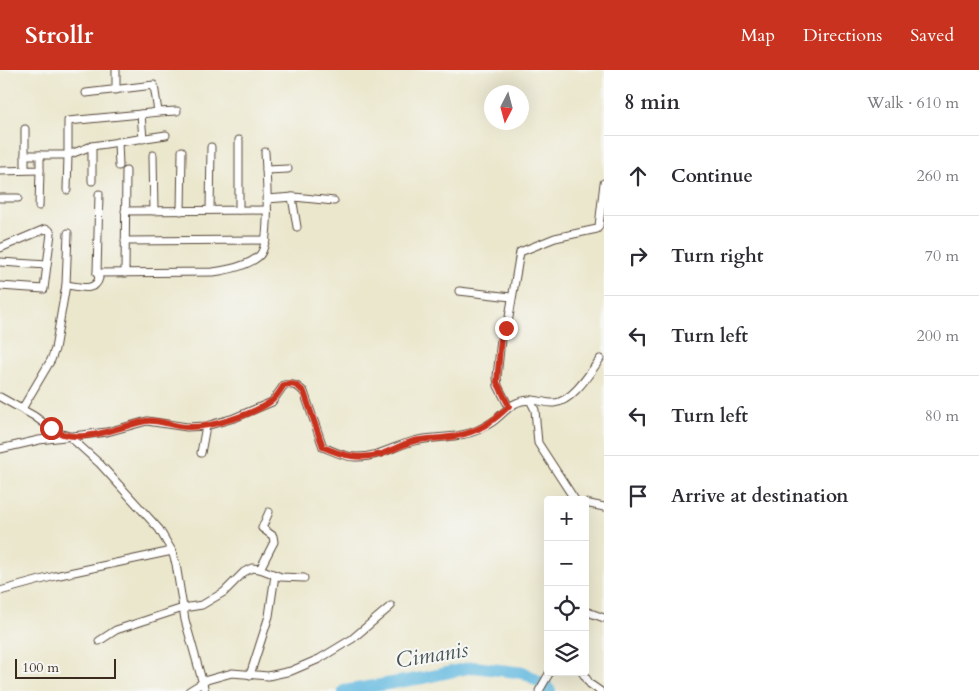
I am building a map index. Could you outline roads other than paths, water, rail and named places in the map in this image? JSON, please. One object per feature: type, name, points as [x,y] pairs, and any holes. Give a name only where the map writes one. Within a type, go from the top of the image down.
[{"type":"street","points":[[116,70],[116,90]]},
{"type":"street","points":[[86,93],[154,85],[158,112]]},
{"type":"street","points":[[67,190],[68,121],[178,111]]},
{"type":"street","points":[[141,114],[143,139]]},
{"type":"street","points":[[25,129],[25,170]]},
{"type":"street","points":[[26,155],[68,155],[92,146],[166,135]]},
{"type":"street","points":[[238,210],[239,140]]},
{"type":"street","points":[[118,142],[119,166]]},
{"type":"street","points":[[92,146],[92,181]]},
{"type":"street","points":[[210,210],[211,147]]},
{"type":"street","points":[[181,211],[182,151]]},
{"type":"street","points":[[97,273],[213,272],[232,269],[259,255],[263,250],[266,240],[265,152]]},
{"type":"street","points":[[38,206],[40,155]]},
{"type":"street","points":[[153,155],[154,211]]},
{"type":"street","points":[[266,170],[288,169]]},
{"type":"street","points":[[0,172],[40,170]]},
{"type":"street","points":[[125,273],[126,171]]},
{"type":"street","points":[[509,406],[497,382],[500,342],[508,323],[520,252],[555,238],[598,228],[604,184]]},
{"type":"street","points":[[66,285],[91,288],[96,286],[99,278],[97,273],[99,194]]},
{"type":"street","points":[[266,199],[292,197],[334,201]]},
{"type":"street","points":[[292,197],[297,226]]},
{"type":"street","points":[[0,198],[18,198]]},
{"type":"street","points":[[125,211],[266,210]]},
{"type":"street","points":[[0,248],[45,229],[49,230],[50,236],[44,289],[0,286]]},
{"type":"street","points":[[22,409],[51,360],[55,349],[66,285],[68,232]]},
{"type":"street","points":[[125,241],[266,240]]},
{"type":"street","points":[[0,262],[47,264]]},
{"type":"street","points":[[459,291],[512,297]]},
{"type":"street","points":[[0,450],[67,435],[107,432],[147,421],[187,428],[206,426],[234,418],[272,402],[284,385],[297,385],[304,392],[323,447],[355,458],[381,454],[414,442],[456,436],[477,430],[494,420],[509,406],[521,400],[543,400],[552,404],[578,389],[600,359]]},
{"type":"street","points":[[0,397],[56,432],[67,435],[100,464],[159,530],[172,551],[176,564],[183,608],[205,691]]},
{"type":"street","points":[[530,400],[535,410],[538,443],[572,496]]},
{"type":"street","points":[[201,453],[206,426]]},
{"type":"street","points":[[589,505],[604,507]]},
{"type":"street","points":[[260,569],[274,542],[273,536],[262,528],[269,512]]},
{"type":"street","points":[[0,591],[55,576],[172,551]]},
{"type":"street","points":[[99,641],[116,630],[183,608],[202,605],[224,592],[244,572],[252,568],[275,575],[304,578]]},
{"type":"street","points":[[250,675],[269,616],[275,575]]},
{"type":"street","points":[[189,691],[201,677],[232,674],[268,676],[291,671],[319,659],[352,639],[391,606]]},
{"type":"street","points":[[589,612],[604,618]]},
{"type":"street","points":[[540,691],[548,676]]},
{"type":"street","points":[[585,676],[590,684],[600,691]]},
{"type":"waterway","name":"Cimanis","points":[[344,691],[423,678],[473,667],[525,673],[546,686],[550,691]]}]
